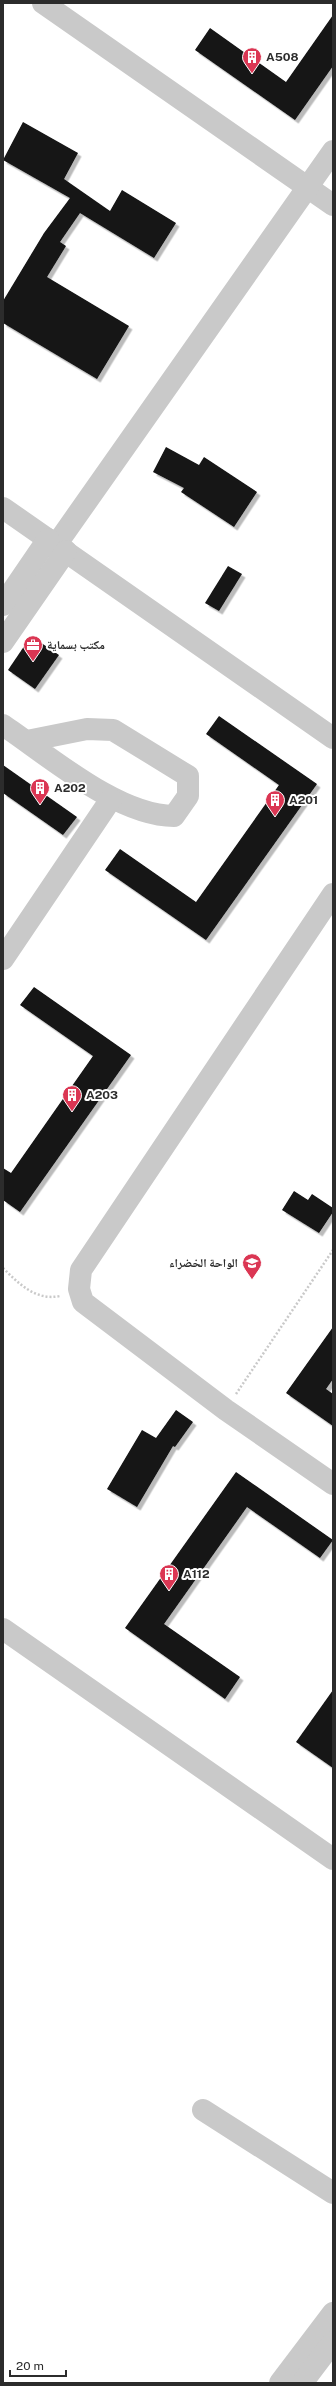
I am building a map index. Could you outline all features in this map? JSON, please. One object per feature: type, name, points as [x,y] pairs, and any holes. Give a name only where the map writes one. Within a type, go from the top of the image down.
[{"type":"street","points":[[43,3],[333,205]]},
{"type":"street","points":[[3,642],[57,545],[333,151]]},
{"type":"street","points":[[3,508],[333,738]]},
{"type":"street","points":[[3,605],[57,545]]},
{"type":"street","points":[[3,725],[111,799],[160,816],[174,816],[188,796],[188,776],[112,730],[87,729],[28,742]]},
{"type":"street","points":[[3,958],[111,799]]},
{"type":"street","points":[[333,894],[80,1270],[79,1289],[83,1302],[226,1410],[333,1484]]},
{"type":"street","points":[[3,1629],[333,1859]]},
{"type":"street","points":[[203,2110],[333,2193]]},
{"type":"street","points":[[280,2383],[333,2313]]},
{"type":"street","points":[[302,2383],[333,2342]]},
{"type":"path","points":[[226,1410],[333,1250]]},
{"type":"path","points":[[3,1268],[21,1286],[38,1296],[58,1296],[79,1289]]},
{"type":"building","name":"A508","points":[[333,15],[333,66],[295,120],[195,50],[210,28],[286,82]]},
{"type":"building","points":[[23,122],[78,153],[64,179],[110,211],[122,190],[176,223],[154,258],[80,213],[60,242],[66,246],[47,277],[129,326],[97,379],[3,323],[3,301],[44,233],[70,198],[3,160]]},
{"type":"building","points":[[166,447],[199,465],[204,457],[257,492],[234,527],[181,492],[184,488],[153,472]]},
{"type":"building","points":[[228,566],[242,574],[219,611],[205,603]]},
{"type":"building","name":"مكتب بسماية","points":[[31,636],[59,655],[35,689],[8,670]]},
{"type":"building","name":"A201","points":[[219,716],[317,784],[206,940],[105,870],[120,849],[196,902],[279,785],[206,734]]},
{"type":"building","name":"A202","points":[[3,765],[77,817],[63,835],[3,793]]},
{"type":"building","name":"A203","points":[[34,987],[131,1055],[20,1212],[3,1200],[3,1168],[11,1173],[93,1056],[20,1005]]},
{"type":"building","points":[[294,1191],[308,1200],[312,1194],[333,1208],[333,1212],[319,1233],[282,1210]]},
{"type":"building","points":[[333,1327],[333,1379],[326,1389],[333,1394],[333,1426],[286,1393]]},
{"type":"building","points":[[176,1410],[193,1422],[175,1447],[173,1446],[137,1507],[107,1489],[142,1430],[156,1438]]},
{"type":"building","name":"A112","points":[[236,1472],[333,1540],[320,1558],[247,1507],[164,1624],[240,1677],[225,1699],[125,1628]]},
{"type":"building","points":[[333,1690],[333,1768],[296,1742]]},
{"type":"place","name":"A508","points":[[252,74]]},
{"type":"place","name":"مكتب بسماية","points":[[33,662]]},
{"type":"place","name":"A202","points":[[40,805]]},
{"type":"place","name":"A201","points":[[275,817]]},
{"type":"place","name":"A203","points":[[72,1112]]},
{"type":"place","name":"الواحة الخضراء","points":[[252,1280]]},
{"type":"place","name":"A112","points":[[169,1591]]}]
